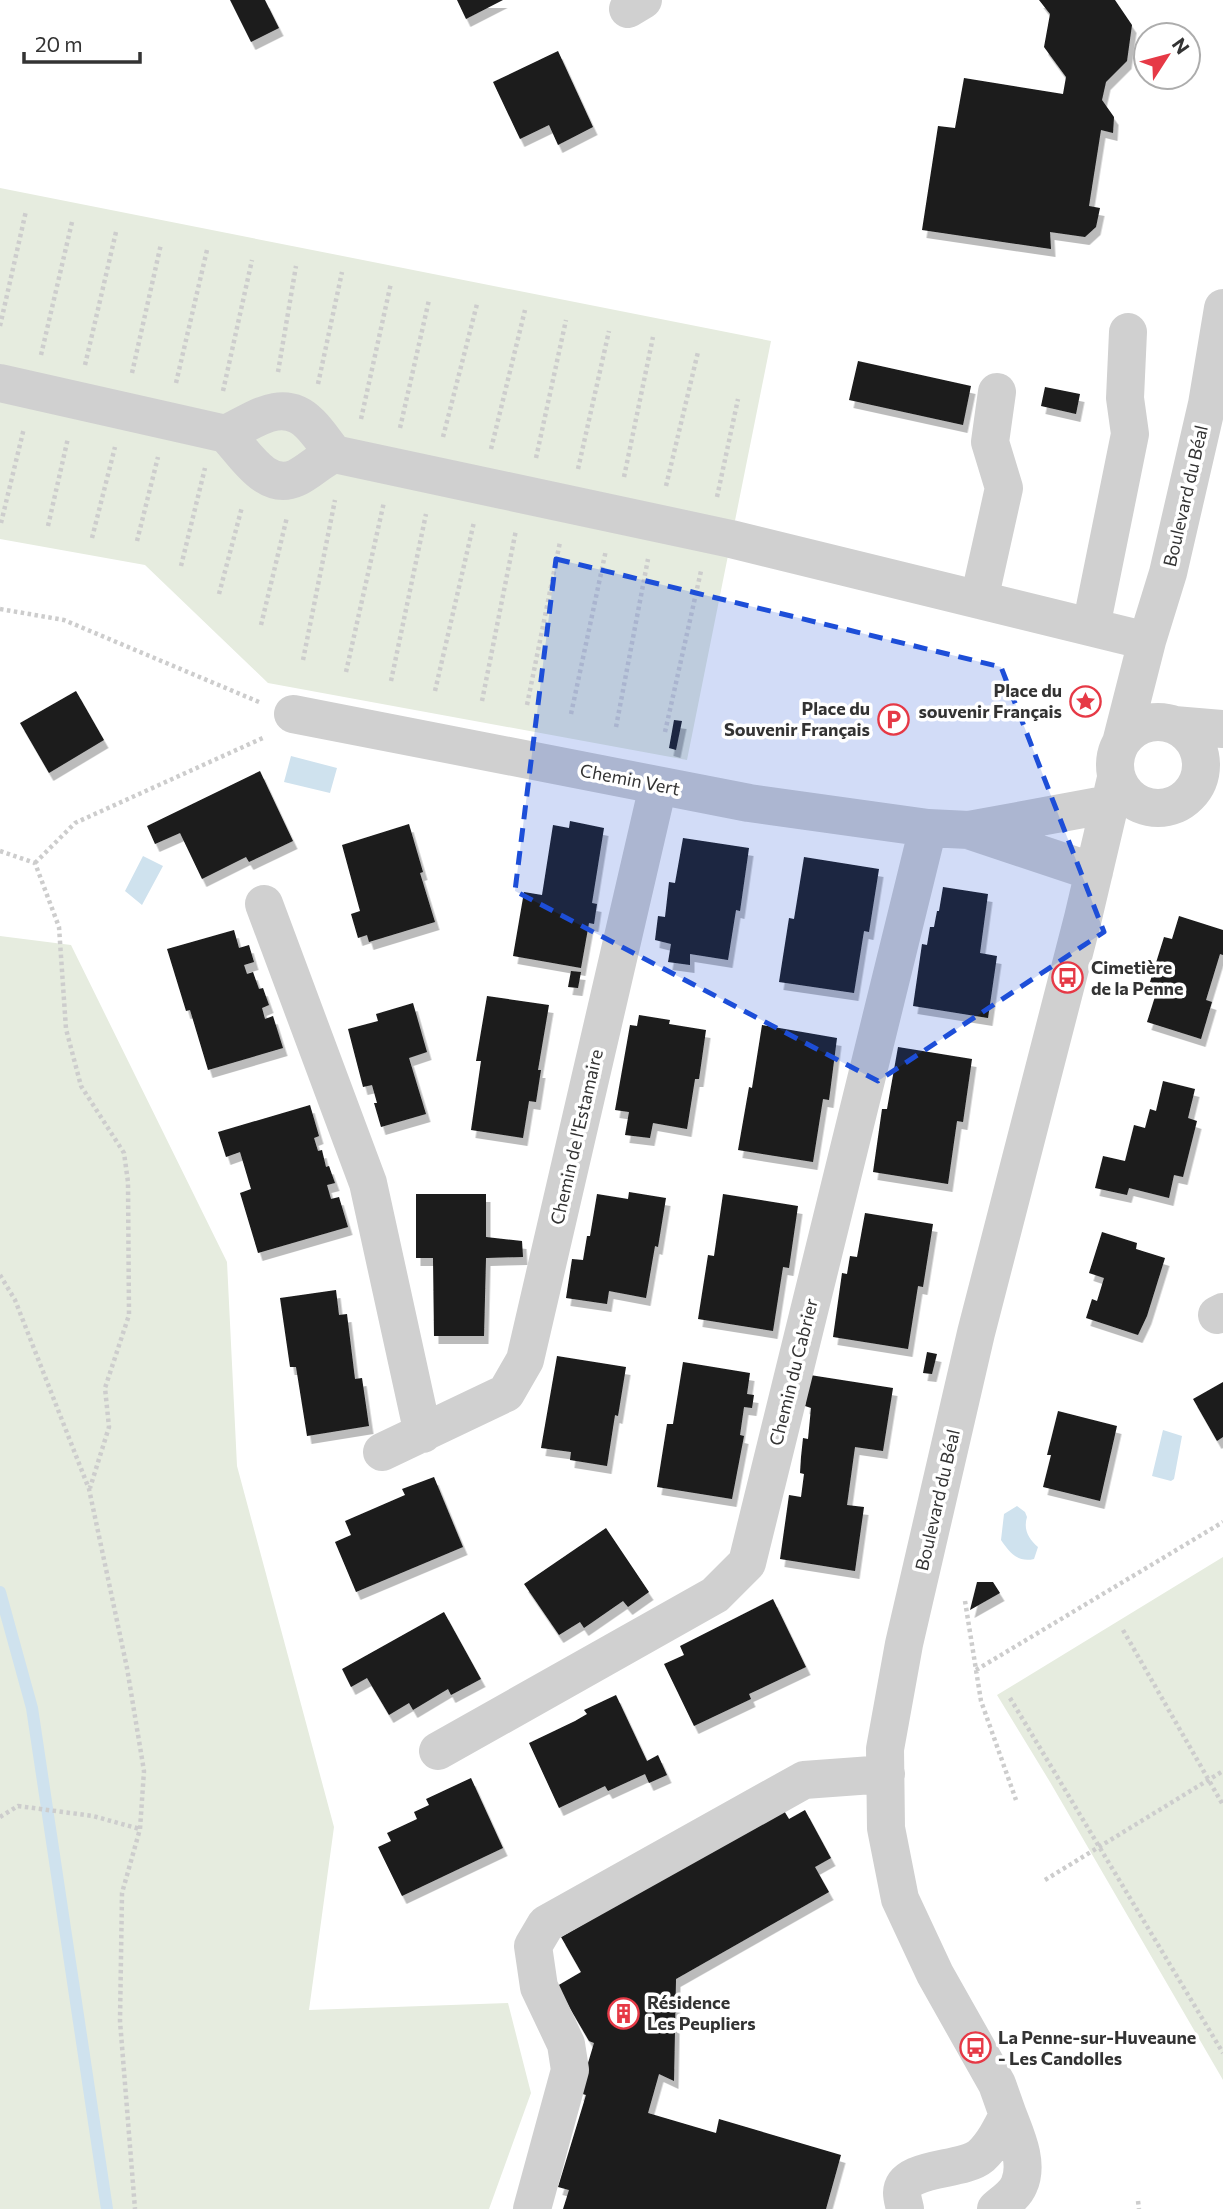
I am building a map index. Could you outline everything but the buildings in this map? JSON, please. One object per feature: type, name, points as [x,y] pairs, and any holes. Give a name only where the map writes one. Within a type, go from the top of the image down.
[{"type":"street","name":"Boulevard du Béal","points":[[996,2209],[1014,2193],[1019,2184],[1023,2169],[1018,2140],[997,2084],[935,1974],[901,1899],[886,1828],[886,1749],[904,1644],[970,1360],[1094,872],[1122,782],[1147,641],[1215,399],[1223,308]]},
{"type":"street","points":[[1091,627],[1130,434],[1125,398],[1128,332]]},
{"type":"street","points":[[0,383],[226,434],[253,466],[272,480],[296,478],[321,460],[343,456],[731,538],[1147,641]]},
{"type":"street","points":[[979,600],[1003,488],[990,442],[997,392]]},
{"type":"street","points":[[226,434],[261,414],[282,410],[295,412],[343,456]]},
{"type":"street","name":"Boulevard du Béal","points":[[1147,641],[1166,723]]},
{"type":"street","points":[[1166,723],[1185,731],[1199,752],[1201,766],[1211,772],[1176,805],[1152,808],[1122,782],[1138,728],[1166,723],[1223,729]]},
{"type":"street","name":"Chemin Vert","points":[[285,726],[749,803],[928,828],[969,830],[1094,872]]},
{"type":"street","name":"Chemin Vert","points":[[969,830],[1122,782]]},
{"type":"street","name":"Chemin de l'Estamaire","points":[[382,1452],[506,1393],[525,1360],[659,786]]},
{"type":"street","name":"Chemin du Cabrier","points":[[438,1751],[715,1595],[747,1563],[928,828]]},
{"type":"street","points":[[264,904],[368,1183],[423,1434]]},
{"type":"street","points":[[532,2209],[570,2070],[566,2044],[539,1987],[533,1946],[547,1924],[804,1780],[886,1774]]},
{"type":"street","points":[[905,2209],[902,2192],[908,2180],[920,2173],[952,2168],[980,2157],[997,2137],[1009,2115]]},
{"type":"path","points":[[0,326],[26,211]]},
{"type":"path","points":[[271,412],[296,266]]},
{"type":"path","points":[[310,424],[342,272]]},
{"type":"path","points":[[303,660],[343,456],[391,283]]},
{"type":"path","points":[[219,594],[253,466]]},
{"type":"path","points":[[261,625],[296,478]]},
{"type":"path","points":[[0,609],[64,620],[285,726]]},
{"type":"path","points":[[35,863],[75,823],[285,726]]},
{"type":"path","points":[[0,851],[35,863]]},
{"type":"path","points":[[35,863],[59,927],[66,1029],[81,1086],[124,1153],[128,1182],[129,1315],[105,1388],[109,1427],[89,1489]]},
{"type":"path","points":[[0,1275],[15,1300],[89,1489],[127,1668],[144,1771],[140,1829],[122,1893],[120,2021],[135,2209]]},
{"type":"path","points":[[976,1671],[1223,1521]]},
{"type":"path","points":[[965,1601],[981,1701],[1016,1800]]},
{"type":"path","points":[[1123,1630],[1223,1805]]},
{"type":"path","points":[[1010,1699],[1223,2053]]},
{"type":"path","points":[[1045,1880],[1223,1771]]},
{"type":"path","points":[[0,1817],[18,1806],[93,1816],[140,1829]]},
{"type":"path","points":[[1138,2201],[1139,2209]]},
{"type":"highlighted area","points":[[556,559],[1001,667],[1104,932],[878,1081],[515,891]]},
{"type":"shaded area","points":[[0,188],[771,341],[687,760],[268,683],[145,565],[0,539]]},
{"type":"shaded area","points":[[0,936],[71,945],[227,1262],[237,1466],[334,1827],[309,2010],[508,2003],[531,2093],[489,2209],[0,2209]]},
{"type":"shaded area","points":[[1223,1557],[1223,2080],[997,1695]]},
{"type":"water","points":[[291,756],[337,768],[330,793],[284,782]]},
{"type":"water","points":[[143,856],[163,866],[142,905],[125,891]]},
{"type":"water","points":[[1163,1430],[1182,1436],[1174,1479],[1171,1481],[1152,1476]]},
{"type":"water","points":[[1017,1506],[1025,1512],[1028,1534],[1038,1547],[1034,1559],[1019,1558],[1001,1540],[1004,1514]]},
{"type":"waterway","points":[[0,1592],[32,1708],[107,2209]]},
{"type":"place","name":"Place du souvenir Français","points":[[1085,701]]},
{"type":"place","name":"Place du Souvenir Français","points":[[893,719]]},
{"type":"place","name":"Cimetière de la Penne","points":[[1068,978]]},
{"type":"place","name":"Résidence Les Peupliers","points":[[624,2013]]},
{"type":"place","name":"La Penne-sur-Huveaune - Les Candolles","points":[[975,2048]]}]
